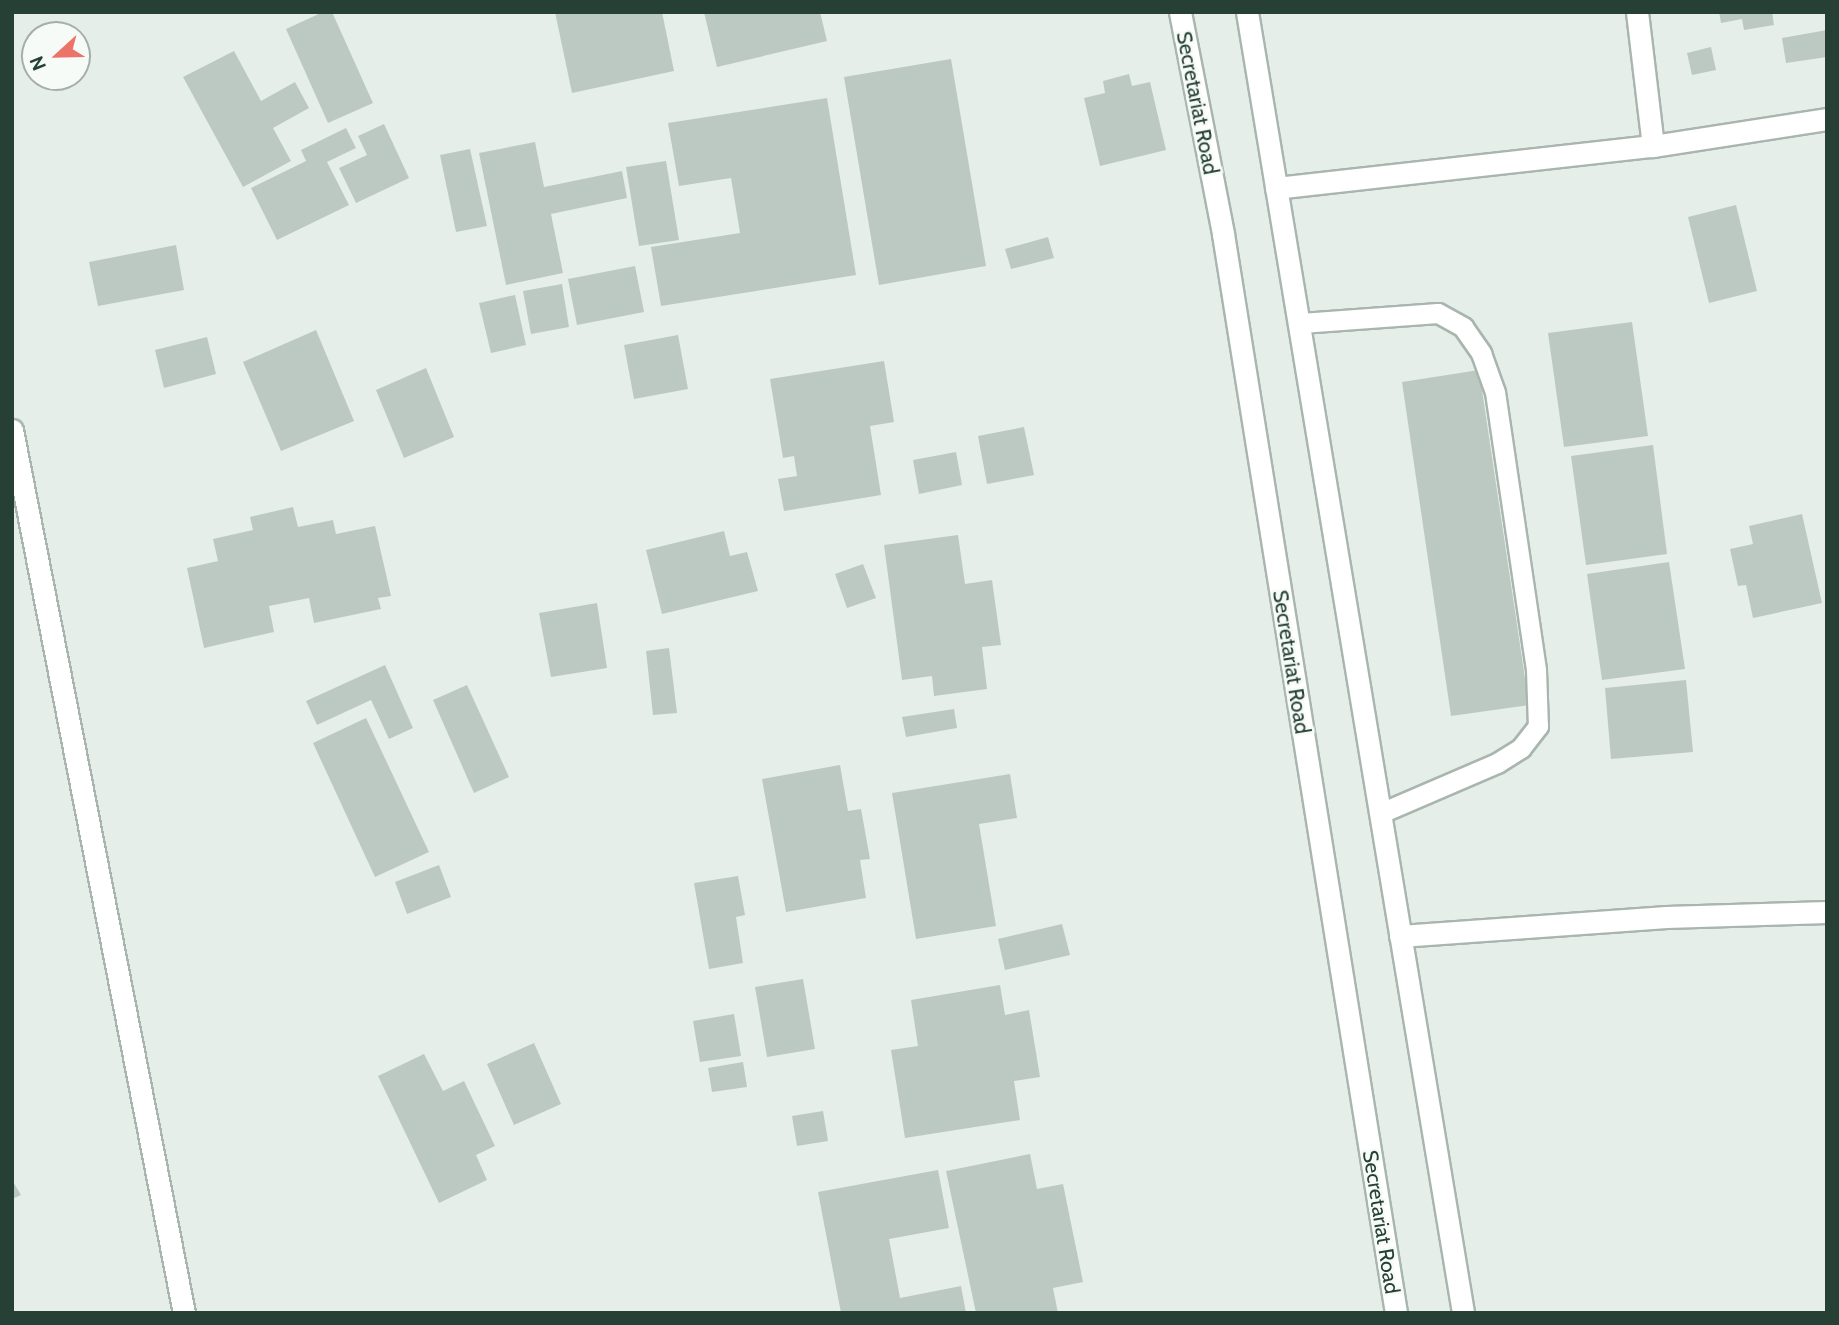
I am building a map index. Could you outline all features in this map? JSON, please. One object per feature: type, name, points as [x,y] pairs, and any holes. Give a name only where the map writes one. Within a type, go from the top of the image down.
[{"type":"street","name":"Secretariat Road","points":[[1180,12],[1225,248],[1396,1313]]},
{"type":"street","points":[[1247,12],[1301,323],[1463,1313]]},
{"type":"street","points":[[1637,12],[1653,146]]},
{"type":"street","points":[[1276,188],[1653,146],[1827,119]]},
{"type":"street","points":[[12,430],[184,1313]]},
{"type":"street","points":[[1400,936],[1666,917],[1827,912]]},
{"type":"lane","points":[[1301,323],[1438,313],[1463,327],[1481,353],[1495,392],[1536,670],[1538,726],[1521,748],[1497,763],[1381,813]]},
{"type":"building","points":[[323,12],[332,12],[373,103],[328,123],[286,29]]},
{"type":"building","points":[[555,12],[662,12],[674,71],[572,93]]},
{"type":"building","points":[[704,12],[820,12],[827,41],[717,67]]},
{"type":"building","points":[[1719,12],[1772,12],[1774,25],[1744,30],[1742,19],[1721,23]]},
{"type":"building","points":[[1827,30],[1827,57],[1786,63],[1782,38]]},
{"type":"building","points":[[1711,47],[1716,70],[1692,75],[1687,53]]},
{"type":"building","points":[[234,51],[261,101],[295,82],[309,108],[273,128],[291,161],[243,187],[183,77]]},
{"type":"building","points":[[951,59],[986,266],[879,285],[844,77]]},
{"type":"building","points":[[1129,74],[1132,86],[1150,82],[1166,150],[1100,166],[1084,98],[1105,93],[1103,81]]},
{"type":"building","points":[[827,98],[856,275],[661,306],[651,247],[740,233],[731,178],[679,186],[668,123]]},
{"type":"building","points":[[384,124],[409,178],[356,203],[339,168],[367,155],[358,136]]},
{"type":"building","points":[[346,128],[356,148],[327,162],[349,205],[277,240],[251,188],[306,161],[301,150]]},
{"type":"building","points":[[535,142],[544,187],[622,171],[627,198],[551,214],[563,273],[506,285],[479,153]]},
{"type":"building","points":[[470,149],[487,226],[456,232],[440,155]]},
{"type":"building","points":[[666,161],[679,240],[639,246],[626,167]]},
{"type":"building","points":[[1736,205],[1757,291],[1709,303],[1688,217]]},
{"type":"building","points":[[1048,237],[1054,258],[1011,269],[1005,249]]},
{"type":"building","points":[[176,245],[184,290],[98,306],[89,262]]},
{"type":"building","points":[[635,266],[644,312],[577,325],[568,279]]},
{"type":"building","points":[[562,284],[569,327],[531,334],[523,291]]},
{"type":"building","points":[[515,295],[526,345],[491,353],[479,303]]},
{"type":"building","points":[[1632,322],[1648,436],[1564,447],[1548,333]]},
{"type":"building","points":[[316,330],[354,421],[281,451],[243,362]]},
{"type":"building","points":[[678,335],[688,389],[634,399],[624,345]]},
{"type":"building","points":[[207,337],[216,374],[164,388],[155,350]]},
{"type":"building","points":[[884,361],[894,422],[870,426],[881,495],[784,511],[778,479],[797,476],[794,456],[783,458],[770,379]]},
{"type":"building","points":[[426,368],[454,437],[404,458],[376,390]]},
{"type":"building","points":[[1479,370],[1529,705],[1451,716],[1402,382]]},
{"type":"building","points":[[1024,427],[1034,475],[987,484],[978,436]]},
{"type":"building","points":[[1653,445],[1667,554],[1586,565],[1571,456]]},
{"type":"building","points":[[956,452],[962,485],[919,494],[913,460]]},
{"type":"building","points":[[293,507],[298,527],[333,520],[336,534],[375,526],[391,596],[378,598],[381,609],[314,623],[309,598],[269,606],[274,632],[204,648],[187,568],[218,561],[213,539],[253,530],[250,517]]},
{"type":"building","points":[[1802,514],[1822,603],[1753,618],[1746,585],[1738,586],[1730,549],[1753,544],[1749,526]]},
{"type":"building","points":[[724,531],[730,556],[747,552],[758,591],[662,614],[646,550]]},
{"type":"building","points":[[958,535],[965,584],[992,580],[1001,645],[982,647],[987,689],[934,696],[932,676],[902,680],[884,545]]},
{"type":"building","points":[[1669,562],[1685,669],[1602,680],[1587,574]]},
{"type":"building","points":[[863,564],[876,598],[847,608],[835,574]]},
{"type":"building","points":[[597,603],[607,668],[551,677],[539,613]]},
{"type":"building","points":[[669,648],[677,713],[653,715],[646,651]]},
{"type":"building","points":[[385,665],[413,728],[389,739],[371,700],[317,725],[306,701]]},
{"type":"building","points":[[1686,680],[1693,752],[1611,759],[1605,688]]},
{"type":"building","points":[[467,685],[509,777],[474,793],[433,700]]},
{"type":"building","points":[[954,709],[957,728],[906,737],[902,717]]},
{"type":"building","points":[[366,718],[429,852],[375,877],[313,743]]},
{"type":"building","points":[[840,765],[848,811],[861,809],[870,859],[860,860],[866,898],[786,912],[762,779]]},
{"type":"building","points":[[1010,774],[1017,818],[979,824],[996,926],[916,939],[892,793]]},
{"type":"building","points":[[439,865],[451,897],[407,914],[395,882]]},
{"type":"building","points":[[738,876],[745,915],[736,917],[743,963],[709,969],[694,883]]},
{"type":"building","points":[[1062,924],[1070,955],[1005,970],[998,939]]},
{"type":"building","points":[[803,979],[815,1049],[767,1057],[755,987]]},
{"type":"building","points":[[1000,985],[1005,1015],[1029,1010],[1040,1077],[1014,1081],[1020,1120],[905,1138],[891,1050],[918,1046],[911,1000]]},
{"type":"building","points":[[734,1014],[741,1056],[700,1062],[693,1021]]},
{"type":"building","points":[[534,1043],[561,1104],[514,1125],[487,1064]]},
{"type":"building","points":[[424,1054],[443,1091],[464,1081],[495,1146],[476,1155],[487,1180],[439,1203],[378,1076]]},
{"type":"building","points":[[743,1062],[747,1087],[712,1092],[708,1068]]},
{"type":"building","points":[[823,1111],[828,1141],[797,1146],[792,1116]]},
{"type":"building","points":[[1030,1154],[1037,1189],[1063,1184],[1083,1282],[1053,1288],[1058,1313],[976,1313],[946,1171]]},
{"type":"building","points":[[938,1170],[949,1228],[889,1239],[900,1298],[961,1286],[966,1313],[841,1313],[818,1192]]},
{"type":"building","points":[[12,1180],[21,1195],[12,1199]]}]
